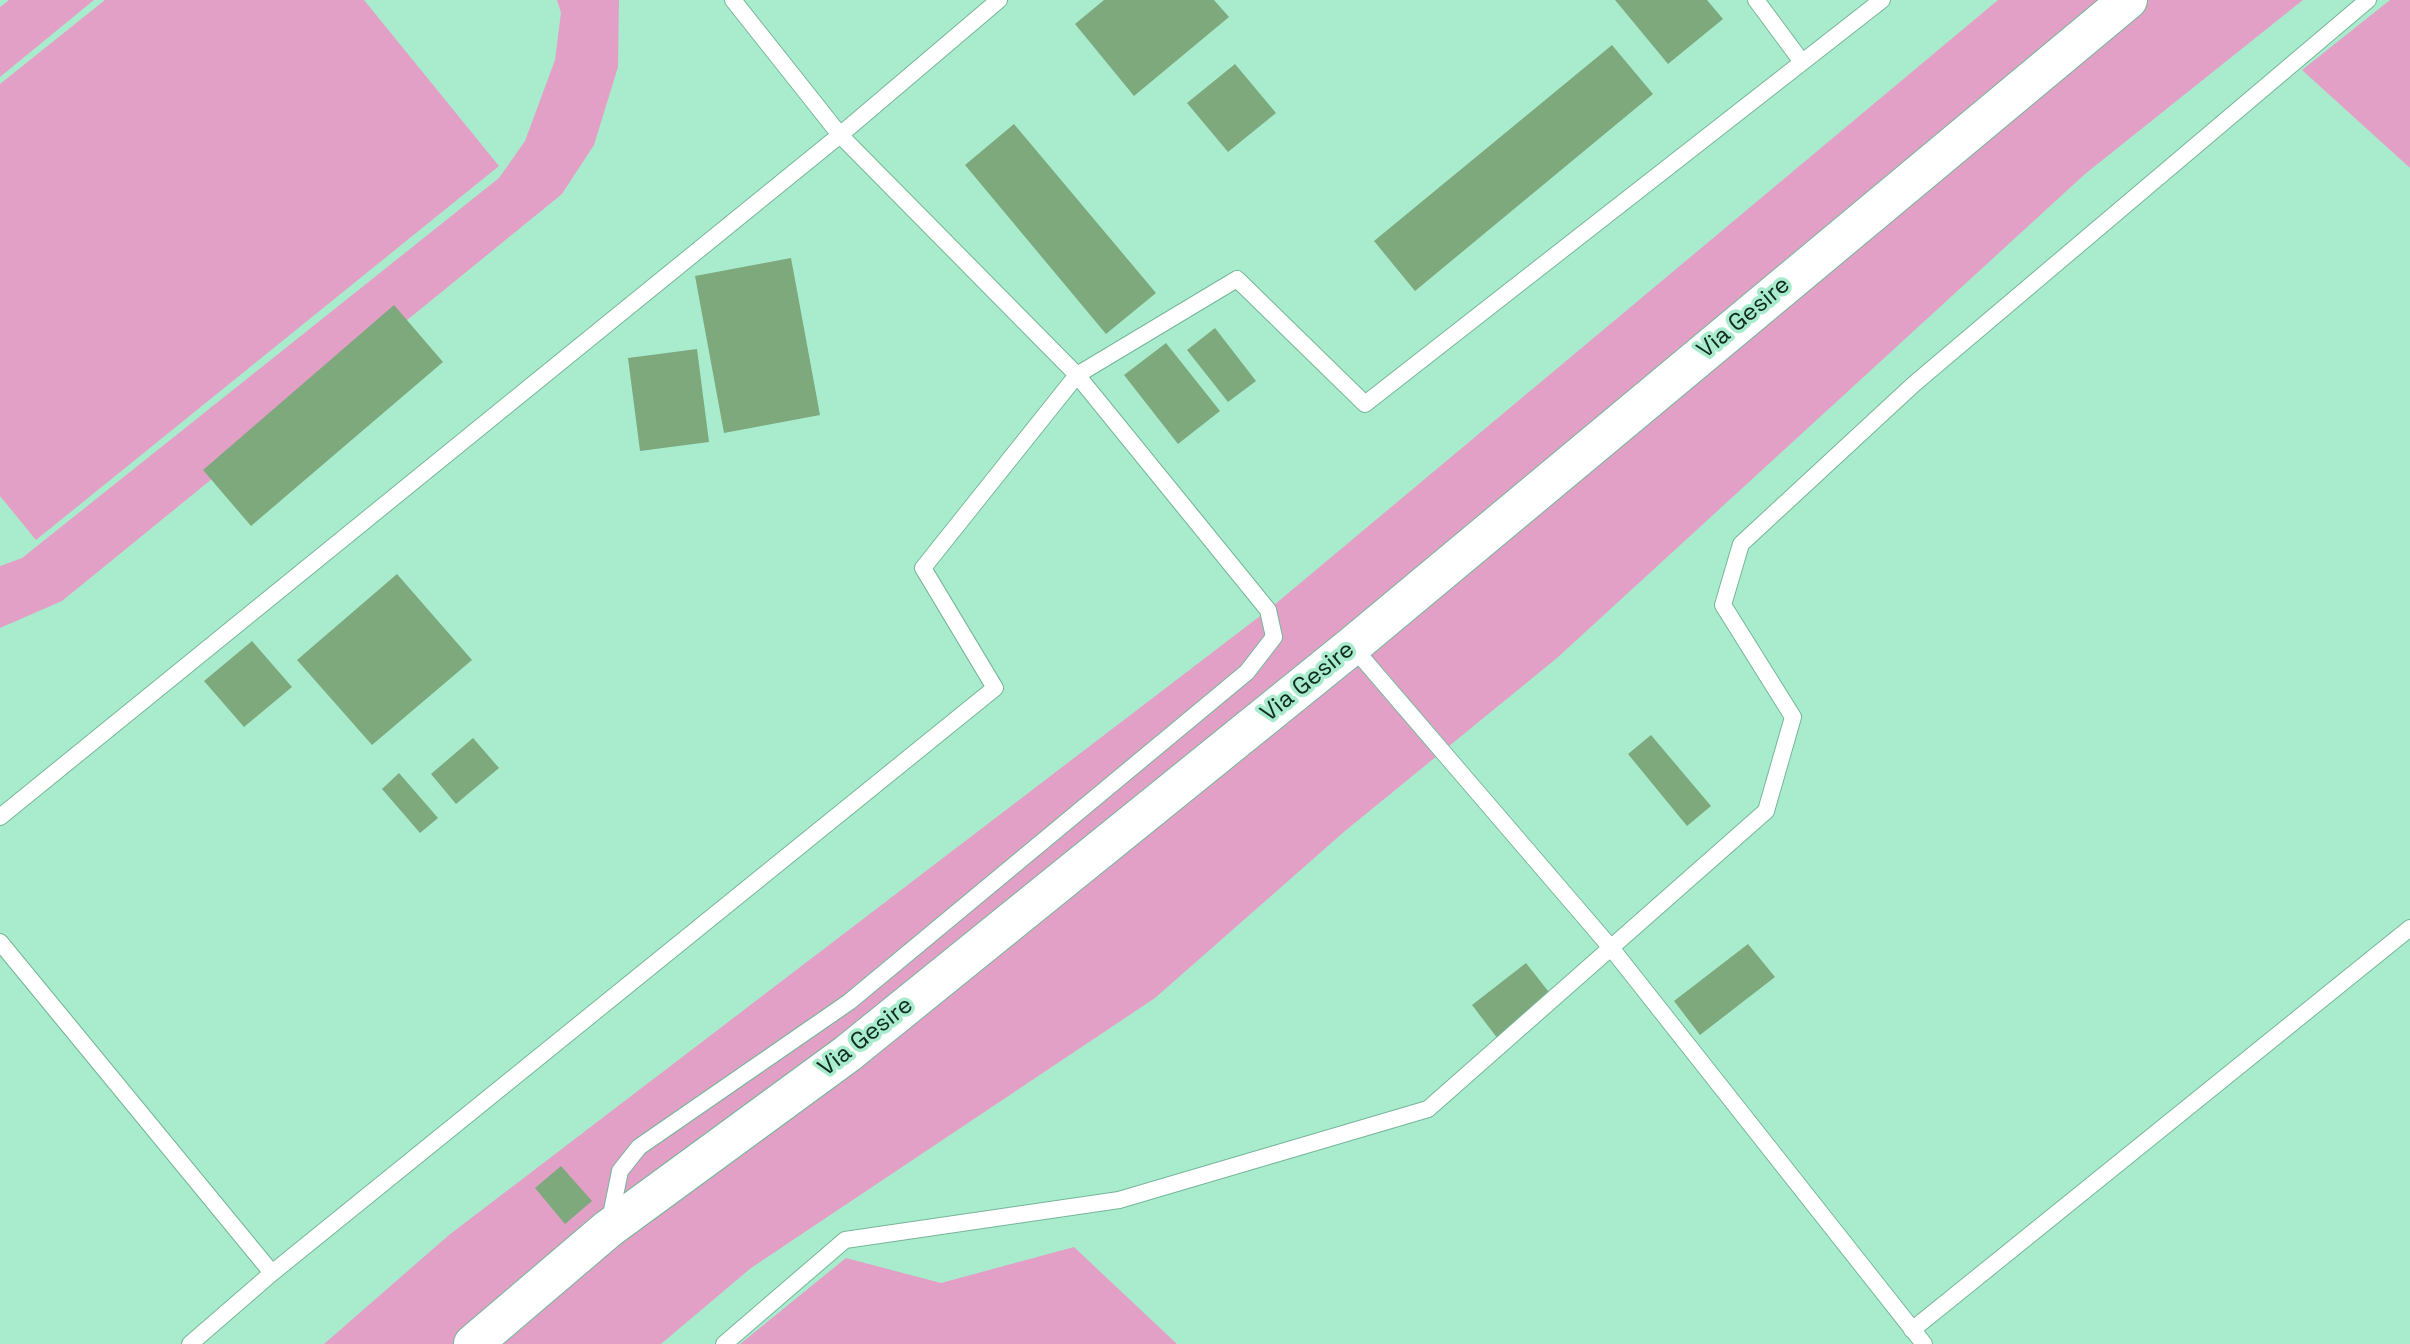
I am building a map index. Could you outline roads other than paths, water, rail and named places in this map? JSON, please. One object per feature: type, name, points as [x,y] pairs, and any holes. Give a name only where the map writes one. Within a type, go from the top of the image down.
[{"type":"main road","name":"Via Gesire","points":[[473,1344],[608,1229],[846,1054],[1352,646],[2128,0]]},
{"type":"lane","points":[[608,1229],[620,1171],[639,1147],[849,1002],[1247,672],[1274,637],[1268,610],[1077,375],[840,135],[733,0]]},
{"type":"lane","points":[[0,817],[840,135],[999,0]]},
{"type":"lane","points":[[1756,0],[1802,62]]},
{"type":"lane","points":[[190,1344],[272,1273],[995,688],[923,568],[1077,375],[1237,279],[1366,404],[1882,0]]},
{"type":"lane","points":[[724,1344],[845,1240],[1119,1200],[1427,1109],[1766,811],[1793,717],[1723,605],[1741,544],[1913,384],[2368,0]]},
{"type":"lane","points":[[1352,646],[1612,949],[1924,1344]]},
{"type":"lane","points":[[1912,1330],[2410,928]]},
{"type":"lane","points":[[0,942],[272,1273]]}]
